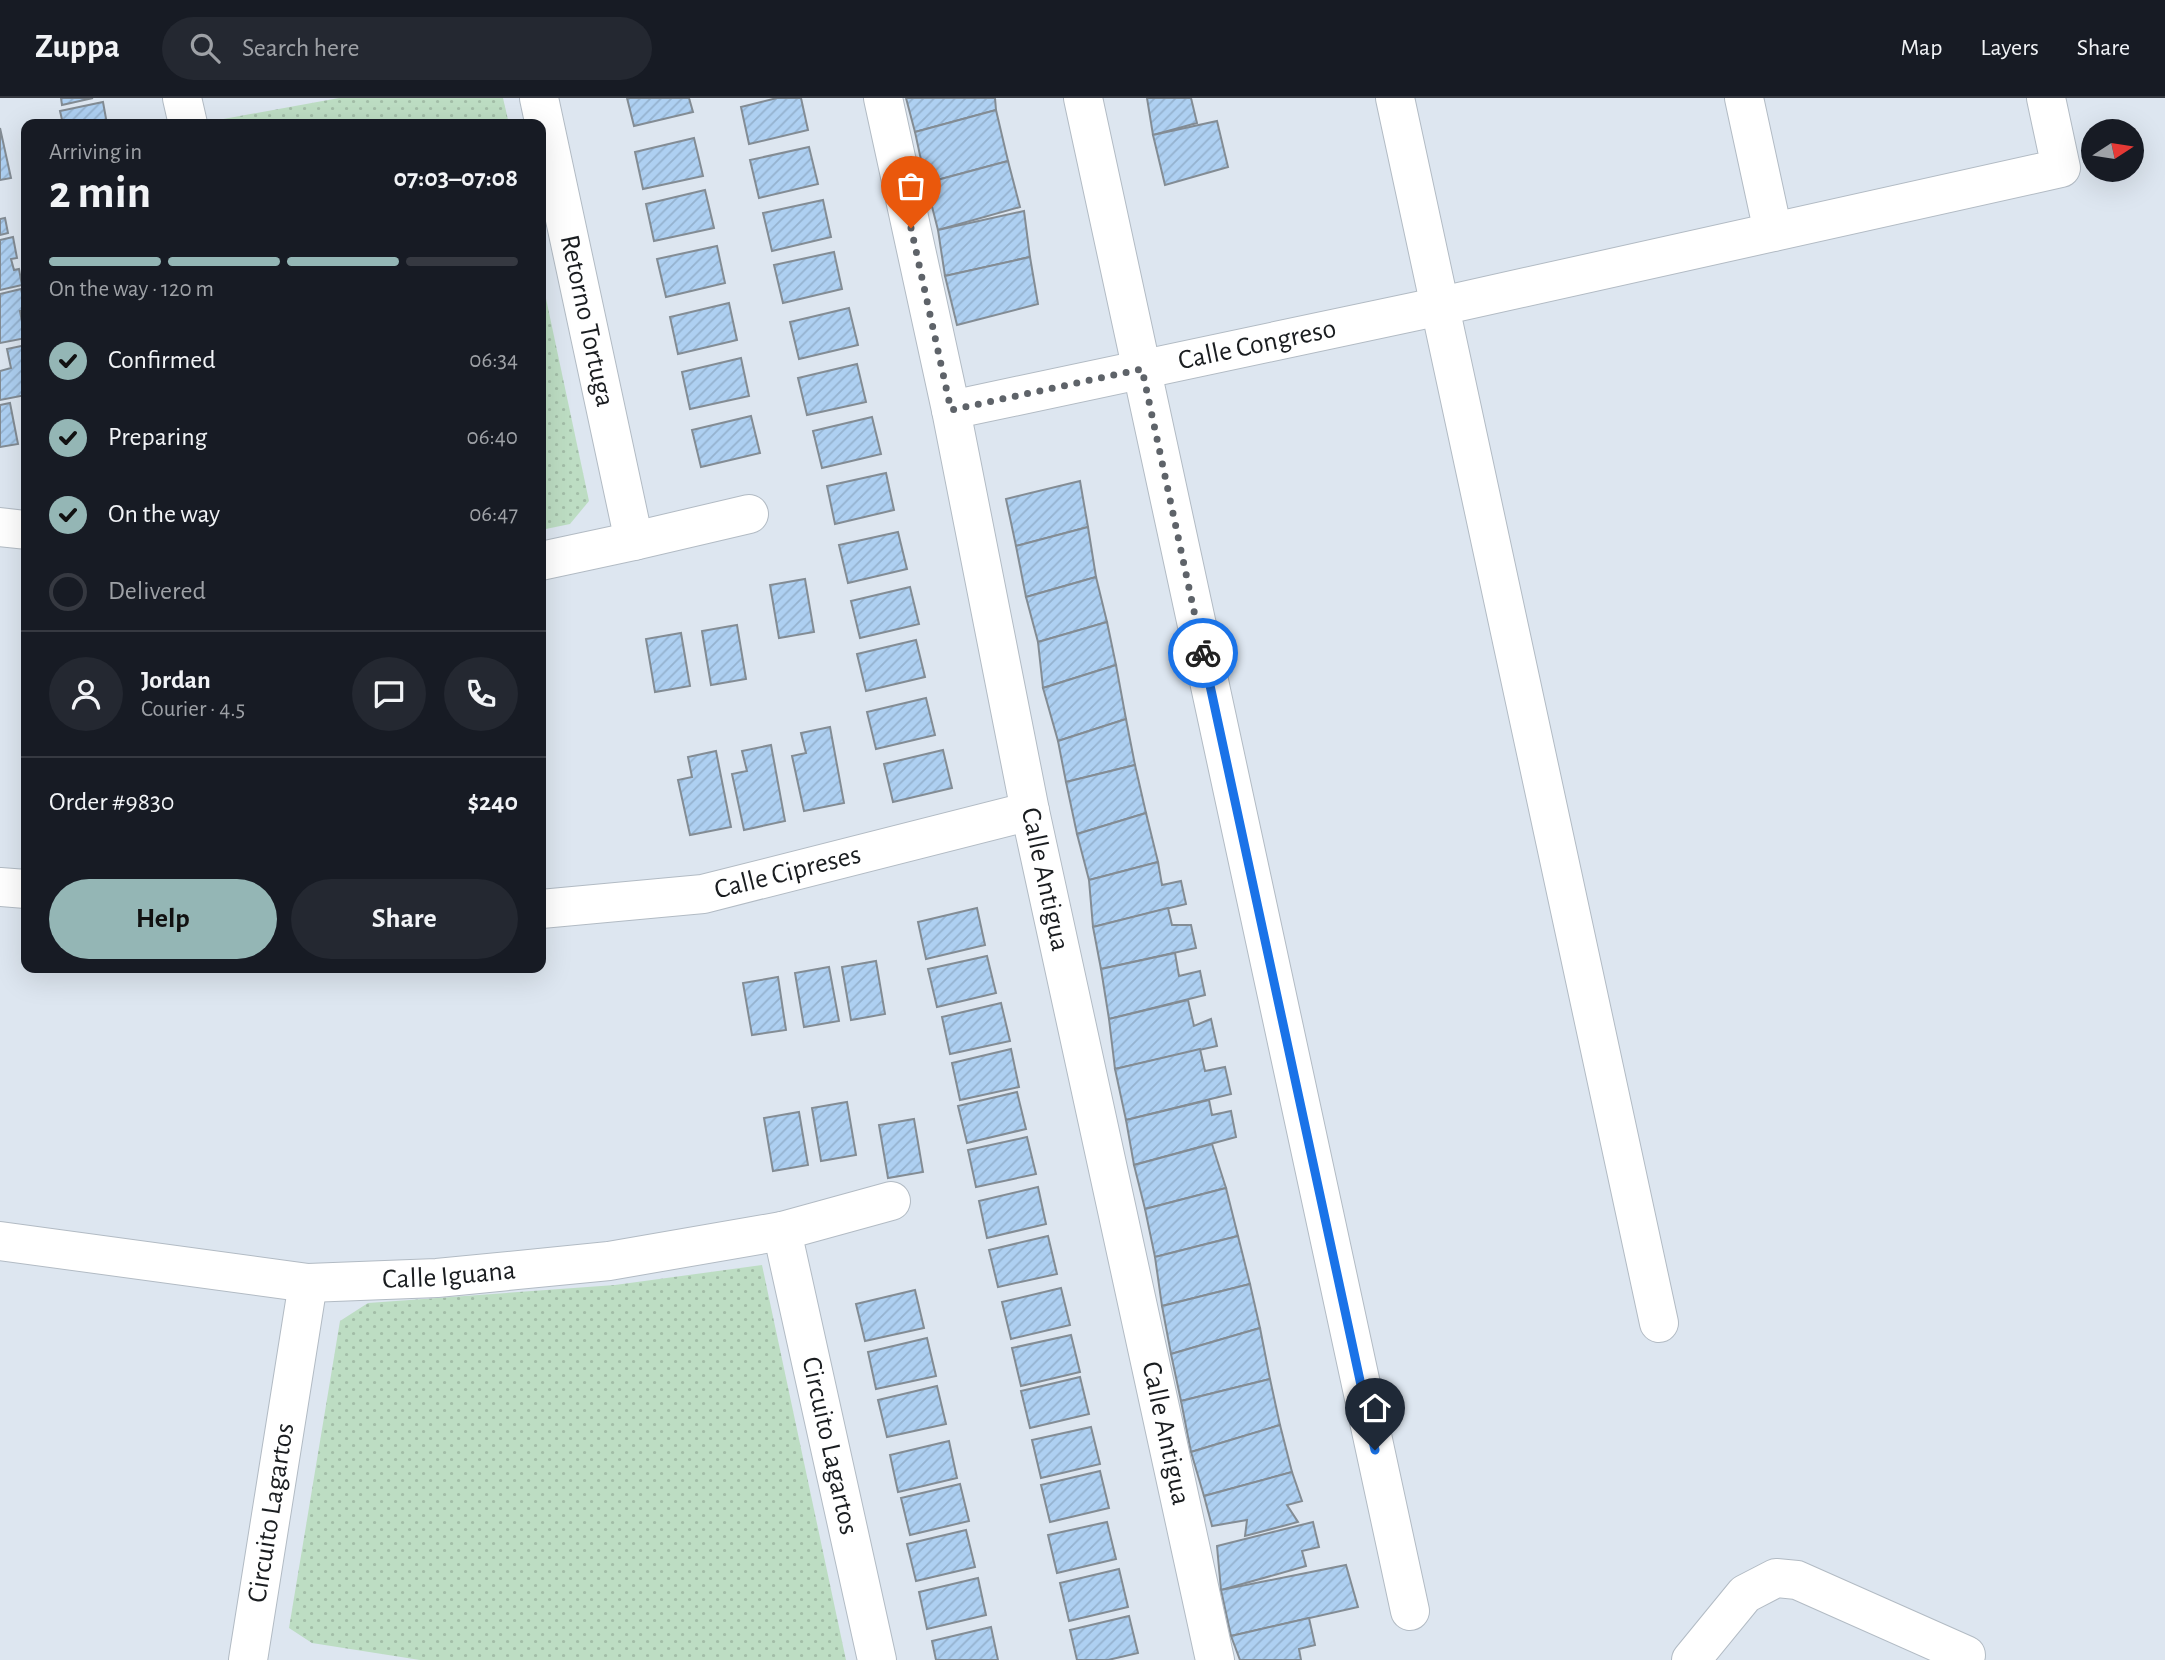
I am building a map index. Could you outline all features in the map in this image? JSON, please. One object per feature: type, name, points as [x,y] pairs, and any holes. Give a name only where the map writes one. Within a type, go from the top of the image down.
[{"type":"street","points":[[182,98],[186,119]]},
{"type":"street","name":"Retorno Tortuga","points":[[539,98],[544,119]]},
{"type":"street","name":"Calle Antigua","points":[[883,98],[951,410],[1030,811],[1215,1660]]},
{"type":"street","points":[[1083,98],[1410,1611]]},
{"type":"street","points":[[1395,98],[1659,1324]]},
{"type":"street","points":[[1744,98],[1773,232]]},
{"type":"street","name":"Calle Congreso","points":[[951,410],[1441,306],[2061,168],[2046,98]]},
{"type":"street","name":"Retorno Tortuga","points":[[546,131],[634,541]]},
{"type":"street","points":[[546,560],[749,514]]},
{"type":"street","points":[[0,527],[21,529]]},
{"type":"street","name":"Calle Cipreses","points":[[546,909],[703,894],[1030,811]]},
{"type":"street","points":[[0,887],[21,889]]},
{"type":"street","name":"Calle Iguana","points":[[0,1241],[308,1283],[437,1278],[609,1261],[782,1231],[891,1201]]},
{"type":"street","name":"Circuito Lagartos","points":[[782,1231],[877,1660]]},
{"type":"street","name":"Circuito Lagartos","points":[[248,1660],[308,1283]]},
{"type":"street","points":[[1691,1660],[1745,1594],[1776,1578],[1797,1580],[1966,1655],[1964,1660]]},
{"type":"green space","points":[[339,98],[503,98],[508,119],[224,119]]},
{"type":"green space","points":[[546,299],[589,501],[570,524],[546,529]]},
{"type":"green space","points":[[762,1265],[846,1660],[420,1660],[312,1643],[289,1628],[340,1321],[368,1303],[615,1285]]},
{"type":"building","points":[[61,98],[93,98],[62,105]]},
{"type":"building","points":[[627,98],[689,98],[693,112],[634,126]]},
{"type":"building","points":[[777,98],[801,98],[808,130],[749,144],[741,107]]},
{"type":"building","points":[[906,98],[995,98],[996,110],[915,132]]},
{"type":"building","points":[[1147,98],[1191,98],[1197,123],[1153,135]]},
{"type":"building","points":[[103,102],[106,119],[62,119],[60,111]]},
{"type":"building","points":[[996,110],[1008,161],[926,183],[915,132]]},
{"type":"building","points":[[1217,121],[1228,167],[1165,185],[1153,135]]},
{"type":"building","points":[[0,128],[11,178],[0,180]]},
{"type":"building","points":[[694,138],[703,176],[643,189],[635,152]]},
{"type":"building","points":[[809,147],[818,184],[759,198],[750,160]]},
{"type":"building","points":[[1008,161],[1020,207],[938,230],[926,183]]},
{"type":"building","points":[[705,190],[714,228],[654,241],[646,204]]},
{"type":"building","points":[[823,200],[831,237],[772,251],[763,213]]},
{"type":"building","points":[[1024,211],[1030,257],[945,276],[938,230]]},
{"type":"building","points":[[5,218],[8,233],[0,235],[0,219]]},
{"type":"building","points":[[13,237],[17,258],[11,259],[14,270],[19,269],[21,285],[0,290],[0,240]]},
{"type":"building","points":[[717,246],[725,283],[666,297],[657,259]]},
{"type":"building","points":[[834,252],[842,289],[783,303],[774,265]]},
{"type":"building","points":[[1030,257],[1038,304],[957,325],[945,276]]},
{"type":"building","points":[[21,289],[21,339],[0,343],[0,294]]},
{"type":"building","points":[[729,303],[737,340],[678,354],[670,317]]},
{"type":"building","points":[[849,308],[858,345],[799,359],[790,322]]},
{"type":"building","points":[[21,346],[21,396],[0,400],[0,371],[11,368],[7,349]]},
{"type":"building","points":[[741,358],[749,396],[690,409],[682,372]]},
{"type":"building","points":[[857,364],[866,402],[807,415],[798,378]]},
{"type":"building","points":[[10,403],[18,444],[0,447],[0,405]]},
{"type":"building","points":[[751,416],[760,453],[701,467],[692,430]]},
{"type":"building","points":[[872,417],[881,454],[822,468],[813,431]]},
{"type":"building","points":[[886,473],[894,510],[835,524],[827,486]]},
{"type":"building","points":[[1080,481],[1088,527],[1016,546],[1006,499]]},
{"type":"building","points":[[1088,527],[1096,577],[1026,597],[1016,546]]},
{"type":"building","points":[[898,532],[907,569],[848,583],[839,545]]},
{"type":"building","points":[[1096,577],[1107,622],[1038,642],[1026,597]]},
{"type":"building","points":[[805,579],[814,632],[779,638],[770,585]]},
{"type":"building","points":[[910,587],[919,624],[860,638],[851,601]]},
{"type":"building","points":[[1107,622],[1116,665],[1043,688],[1038,642]]},
{"type":"building","points":[[737,625],[746,679],[711,685],[702,631]]},
{"type":"building","points":[[681,633],[690,686],[655,692],[646,639]]},
{"type":"building","points":[[916,640],[925,677],[866,691],[857,654]]},
{"type":"building","points":[[1116,665],[1126,719],[1058,741],[1043,688]]},
{"type":"building","points":[[926,698],[935,735],[876,749],[867,712]]},
{"type":"building","points":[[1126,719],[1135,765],[1066,782],[1058,741]]},
{"type":"building","points":[[830,727],[844,803],[804,811],[792,756],[806,753],[801,733]]},
{"type":"building","points":[[771,745],[785,821],[744,830],[732,774],[747,771],[742,751]]},
{"type":"building","points":[[943,750],[952,788],[893,802],[884,764]]},
{"type":"building","points":[[716,751],[731,827],[690,835],[678,780],[692,777],[688,757]]},
{"type":"building","points":[[1135,765],[1146,813],[1077,834],[1066,782]]},
{"type":"building","points":[[1146,813],[1158,862],[1089,880],[1077,834]]},
{"type":"building","points":[[1158,862],[1162,885],[1181,881],[1186,904],[1093,927],[1089,880]]},
{"type":"building","points":[[977,908],[985,945],[926,959],[918,922]]},
{"type":"building","points":[[1168,908],[1172,925],[1191,925],[1196,948],[1101,969],[1093,927]]},
{"type":"building","points":[[1175,953],[1179,976],[1200,971],[1205,995],[1109,1019],[1101,969]]},
{"type":"building","points":[[987,956],[996,993],[937,1007],[928,969]]},
{"type":"building","points":[[876,961],[885,1014],[851,1020],[842,967]]},
{"type":"building","points":[[829,967],[839,1021],[804,1027],[795,973]]},
{"type":"building","points":[[778,977],[786,1030],[752,1035],[743,983]]},
{"type":"building","points":[[1188,1000],[1194,1026],[1211,1019],[1217,1046],[1115,1069],[1109,1019]]},
{"type":"building","points":[[1001,1003],[1010,1041],[950,1054],[942,1017]]},
{"type":"building","points":[[1011,1049],[1019,1087],[960,1100],[952,1063]]},
{"type":"building","points":[[1200,1049],[1205,1071],[1225,1067],[1231,1094],[1126,1120],[1115,1069]]},
{"type":"building","points":[[1017,1092],[1026,1129],[967,1143],[958,1106]]},
{"type":"building","points":[[1209,1100],[1212,1115],[1231,1111],[1236,1137],[1134,1165],[1126,1120]]},
{"type":"building","points":[[847,1102],[856,1155],[821,1161],[812,1108]]},
{"type":"building","points":[[799,1112],[808,1165],[773,1171],[764,1118]]},
{"type":"building","points":[[914,1119],[923,1172],[888,1178],[879,1125]]},
{"type":"building","points":[[1027,1137],[1036,1174],[976,1187],[968,1150]]},
{"type":"building","points":[[1212,1144],[1226,1188],[1145,1209],[1134,1165]]},
{"type":"building","points":[[1038,1187],[1046,1224],[987,1238],[979,1201]]},
{"type":"building","points":[[1226,1188],[1238,1236],[1155,1257],[1145,1209]]},
{"type":"building","points":[[1048,1236],[1057,1274],[998,1287],[989,1250]]},
{"type":"building","points":[[1238,1236],[1250,1284],[1162,1306],[1155,1257]]},
{"type":"building","points":[[1250,1284],[1260,1328],[1171,1354],[1162,1306]]},
{"type":"building","points":[[1061,1288],[1070,1325],[1011,1339],[1002,1302]]},
{"type":"building","points":[[915,1290],[924,1328],[865,1341],[856,1304]]},
{"type":"building","points":[[1260,1328],[1270,1379],[1181,1401],[1171,1354]]},
{"type":"building","points":[[1071,1335],[1080,1372],[1021,1386],[1012,1348]]},
{"type":"building","points":[[927,1338],[936,1376],[876,1389],[868,1352]]},
{"type":"building","points":[[1080,1377],[1089,1414],[1030,1428],[1021,1391]]},
{"type":"building","points":[[1270,1379],[1280,1425],[1191,1452],[1181,1401]]},
{"type":"building","points":[[937,1386],[946,1424],[887,1437],[878,1400]]},
{"type":"building","points":[[1280,1425],[1292,1472],[1204,1496],[1191,1452]]},
{"type":"building","points":[[1091,1427],[1100,1464],[1041,1478],[1032,1440]]},
{"type":"building","points":[[949,1441],[957,1478],[898,1492],[890,1455]]},
{"type":"building","points":[[1100,1471],[1109,1508],[1050,1522],[1041,1485]]},
{"type":"building","points":[[1292,1472],[1302,1501],[1287,1505],[1298,1522],[1245,1536],[1247,1520],[1212,1526],[1204,1496]]},
{"type":"building","points":[[960,1484],[969,1521],[910,1535],[901,1498]]},
{"type":"building","points":[[1107,1522],[1116,1559],[1057,1573],[1048,1535]]},
{"type":"building","points":[[1313,1522],[1319,1547],[1302,1551],[1306,1566],[1221,1590],[1217,1546]]},
{"type":"building","points":[[966,1530],[975,1567],[916,1581],[907,1544]]},
{"type":"building","points":[[1346,1565],[1358,1607],[1231,1636],[1221,1590]]},
{"type":"building","points":[[1119,1569],[1128,1607],[1069,1621],[1060,1583]]},
{"type":"building","points":[[978,1578],[986,1615],[927,1629],[919,1592]]},
{"type":"building","points":[[1129,1616],[1138,1653],[1108,1660],[1077,1660],[1070,1630]]},
{"type":"building","points":[[1309,1618],[1315,1645],[1299,1649],[1301,1660],[1240,1660],[1231,1636]]},
{"type":"building","points":[[991,1627],[998,1660],[936,1660],[932,1641]]},
{"type":"way so far","points":[[911,228],[951,410],[1142,369],[1203,653]]},
{"type":"route","points":[[1203,653],[1375,1450]]}]
